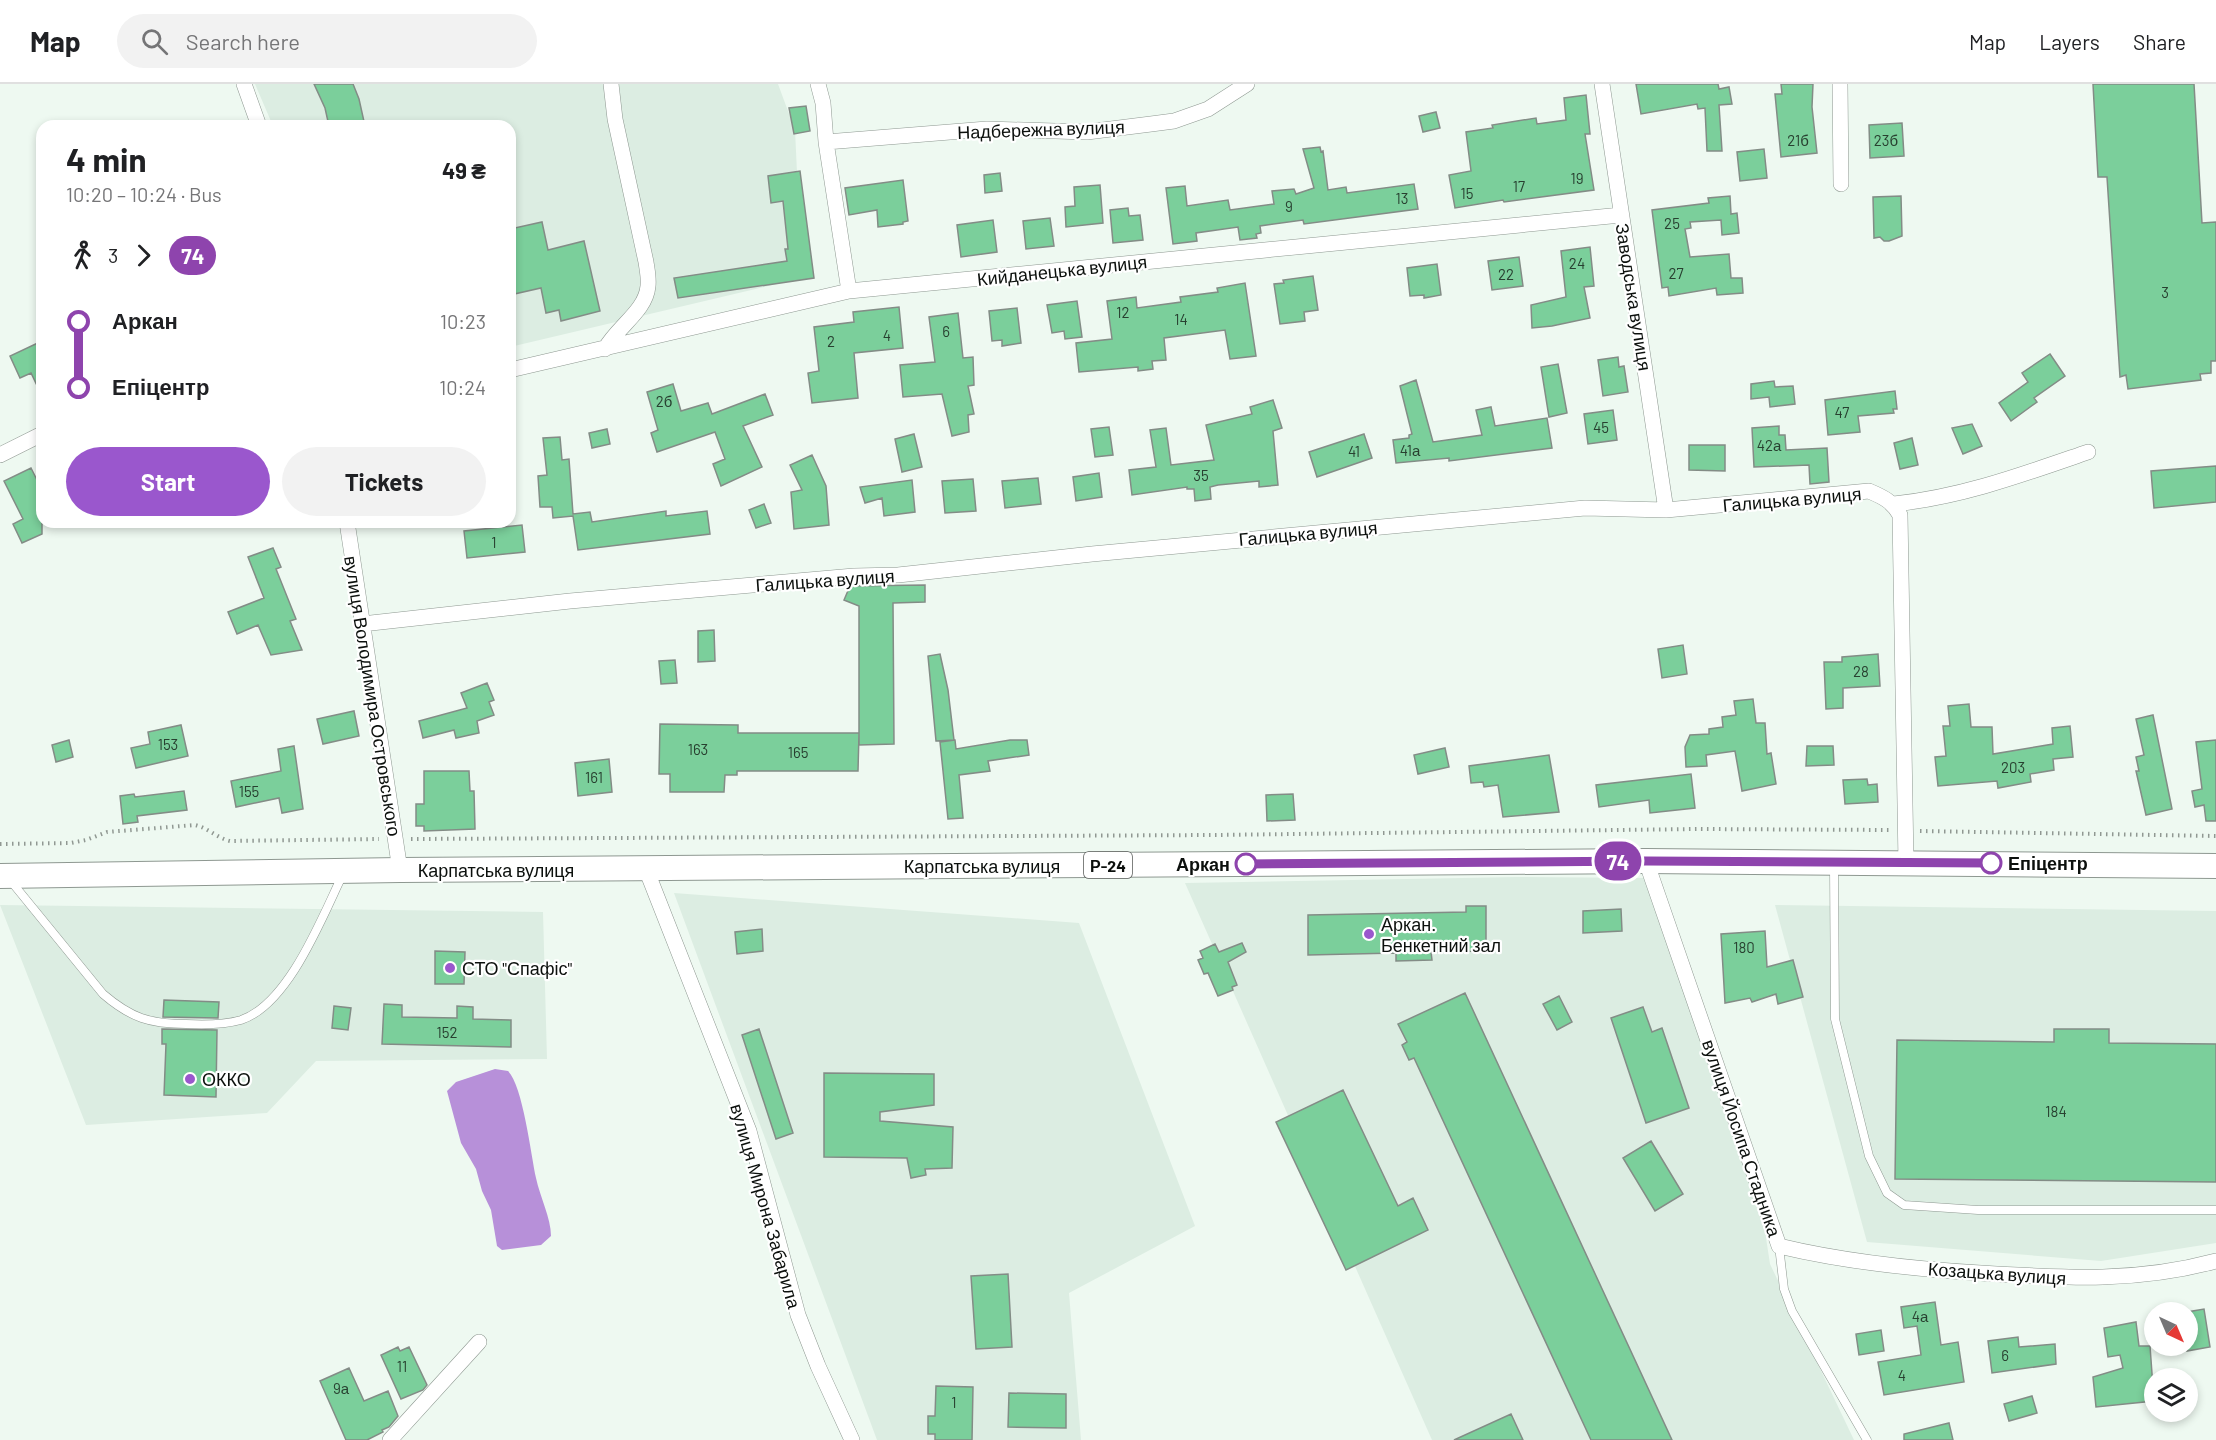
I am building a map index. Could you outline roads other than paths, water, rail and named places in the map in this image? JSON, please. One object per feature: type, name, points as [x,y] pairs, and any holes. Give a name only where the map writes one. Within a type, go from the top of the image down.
[{"type":"main road","name":"Карпатська вулиця","points":[[3,876],[400,870],[1646,861],[2216,866]]},
{"type":"street","points":[[244,84],[257,120]]},
{"type":"street","points":[[605,349],[612,336],[644,301],[648,286],[646,262],[615,118],[611,84]]},
{"type":"street","points":[[818,84],[823,103],[826,142],[849,291]]},
{"type":"street","name":"Надбережна вулиця","points":[[826,142],[987,129],[1087,132],[1151,124],[1191,116],[1208,109],[1246,84]]},
{"type":"street","points":[[1840,84],[1841,184]]},
{"type":"street","name":"Заводська вулиця","points":[[1606,89],[1621,215],[1666,510]]},
{"type":"street","name":"Кийданецька вулиця","points":[[516,369],[849,291],[1621,215]]},
{"type":"street","points":[[0,455],[36,437]]},
{"type":"street","points":[[1906,862],[1900,515],[1894,504],[1927,501],[1970,491],[2088,452]]},
{"type":"street","name":"Галицька вулиця","points":[[363,624],[570,601],[854,576],[898,575],[1104,553],[1573,509],[1666,510],[1869,492],[1884,497],[1894,504]]},
{"type":"street","name":"вулиця Володимира Островського","points":[[347,528],[400,870]]},
{"type":"street","name":"вулиця Йосипа Стадника","points":[[1646,861],[1779,1246]]},
{"type":"street","name":"вулиця Мирона Забарила","points":[[646,869],[749,1131],[798,1315],[818,1366],[852,1440]]},
{"type":"street","name":"Козацька вулиця","points":[[1779,1246],[1839,1258],[1909,1267],[2059,1278],[2128,1278],[2179,1270],[2216,1261]]},
{"type":"street","points":[[390,1440],[479,1342]]},
{"type":"lane","points":[[1834,862],[1835,1019],[1869,1156],[1887,1193],[1904,1205],[1978,1210],[2216,1210]]},
{"type":"lane","points":[[3,876],[103,994],[121,1010],[143,1020],[166,1024],[210,1025],[242,1020],[269,1003],[290,978],[345,871]]},
{"type":"lane","name":"вулиця Йосипа Стадника","points":[[1779,1246],[1784,1289],[1792,1311],[1867,1440]]},
{"type":"place","name":"Епіцентр","points":[[1991,863]]},
{"type":"place","name":"Аркан","points":[[1246,864]]},
{"type":"place","name":"Аркан. Бенкетний зал","points":[[1369,934]]},
{"type":"place","name":"СТО \"Спафіс\"","points":[[450,968]]},
{"type":"place","name":"ОККО","points":[[190,1079]]}]
